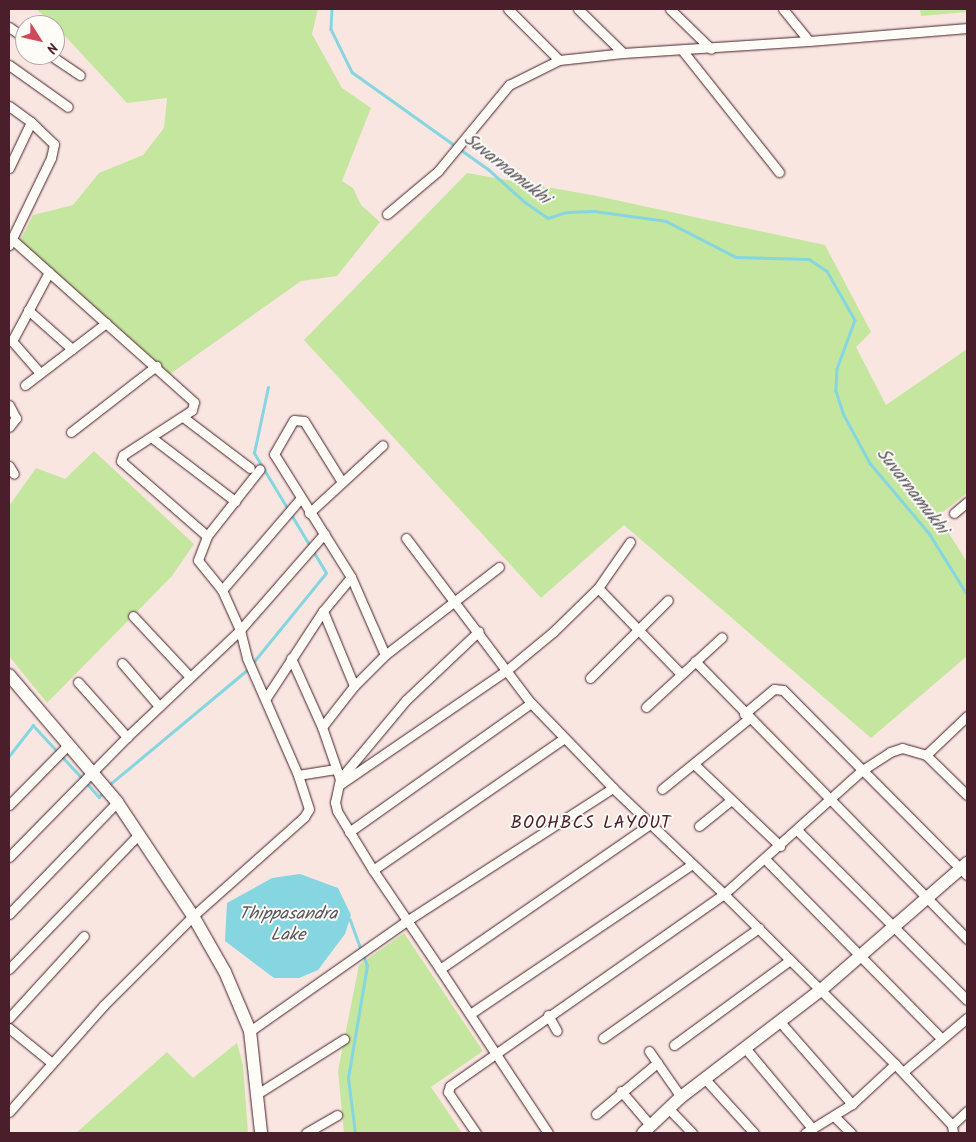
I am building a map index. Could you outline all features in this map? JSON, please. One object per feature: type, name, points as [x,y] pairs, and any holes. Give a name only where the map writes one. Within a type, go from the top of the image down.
[{"type":"main road","points":[[9,675],[93,772],[140,834],[193,916],[229,981],[250,1031],[261,1133]]},
{"type":"main road","points":[[647,1129],[681,1097],[781,1023],[891,927],[965,869]]},
{"type":"street","points":[[508,9],[559,60]]},
{"type":"street","points":[[578,9],[623,53]]},
{"type":"street","points":[[670,9],[711,49]]},
{"type":"street","points":[[783,9],[809,41]]},
{"type":"street","points":[[387,214],[438,171],[509,85],[559,60],[623,53],[711,49],[967,28]]},
{"type":"street","points":[[682,50],[778,172]]},
{"type":"street","points":[[9,65],[68,107]]},
{"type":"street","points":[[65,65],[80,75]]},
{"type":"street","points":[[9,106],[53,140],[54,148],[10,242],[49,272],[194,402],[192,410],[123,455],[121,461],[207,536]]},
{"type":"street","points":[[9,168],[31,122]]},
{"type":"street","points":[[40,373],[12,341],[49,272]]},
{"type":"street","points":[[28,310],[72,349]]},
{"type":"street","points":[[25,385],[106,322]]},
{"type":"street","points":[[71,432],[156,366]]},
{"type":"street","points":[[9,405],[16,418],[9,427]]},
{"type":"street","points":[[9,1112],[104,1005],[193,916],[307,814],[309,809],[298,775],[247,658],[240,630],[222,590],[198,560],[207,536],[235,500],[255,469],[183,417]]},
{"type":"street","points":[[342,482],[304,422],[294,420],[274,454],[300,499],[351,577],[385,655]]},
{"type":"street","points":[[151,437],[235,500]]},
{"type":"street","points":[[309,512],[383,445]]},
{"type":"street","points":[[9,466],[14,474]]},
{"type":"street","points":[[222,590],[300,499]]},
{"type":"street","points":[[954,513],[967,502]]},
{"type":"street","points":[[9,857],[127,737],[240,630],[324,534]]},
{"type":"street","points":[[406,538],[452,602],[457,603],[480,631],[531,703],[564,738],[613,788],[759,928],[903,1072],[952,1129],[967,1111]]},
{"type":"street","points":[[340,782],[507,670],[553,632],[598,588],[630,542]]},
{"type":"street","points":[[322,727],[354,686],[385,655],[499,567]]},
{"type":"street","points":[[264,694],[323,610],[351,577]]},
{"type":"street","points":[[598,588],[682,674]]},
{"type":"street","points":[[590,678],[668,600]]},
{"type":"street","points":[[323,610],[354,686]]},
{"type":"street","points":[[133,616],[190,677]]},
{"type":"street","points":[[480,631],[406,700],[340,782],[335,802],[349,832],[373,870],[548,1133]]},
{"type":"street","points":[[646,707],[722,637]]},
{"type":"street","points":[[291,658],[322,727],[340,782]]},
{"type":"street","points":[[695,661],[746,716],[967,940]]},
{"type":"street","points":[[122,663],[159,706]]},
{"type":"street","points":[[78,682],[127,737]]},
{"type":"street","points":[[662,789],[694,764],[774,689],[783,690],[861,771],[965,869]]},
{"type":"street","points":[[349,832],[531,703]]},
{"type":"street","points":[[926,755],[967,716]]},
{"type":"street","points":[[373,870],[564,738]]},
{"type":"street","points":[[9,805],[68,745]]},
{"type":"street","points":[[476,1133],[448,1089],[494,1052],[724,894],[798,830],[861,771],[890,752],[902,748],[926,755],[967,795]]},
{"type":"street","points":[[694,764],[780,846]]},
{"type":"street","points":[[298,775],[336,769]]},
{"type":"street","points":[[250,1031],[408,920],[613,788]]},
{"type":"street","points":[[9,914],[111,795]]},
{"type":"street","points":[[699,826],[731,800]]},
{"type":"street","points":[[440,969],[650,824]]},
{"type":"street","points":[[798,830],[891,927],[967,1000]]},
{"type":"street","points":[[9,969],[140,834]]},
{"type":"street","points":[[765,859],[862,954],[942,1039]]},
{"type":"street","points":[[470,1014],[692,864]]},
{"type":"street","points":[[603,1038],[759,928]]},
{"type":"street","points":[[9,1018],[84,936]]},
{"type":"street","points":[[674,1045],[790,960]]},
{"type":"street","points":[[548,1015],[558,1031]]},
{"type":"street","points":[[903,1072],[967,1018]]},
{"type":"street","points":[[781,1023],[852,1104]]},
{"type":"street","points":[[9,1028],[52,1063]]},
{"type":"street","points":[[257,1094],[344,1039]]},
{"type":"street","points":[[746,1049],[809,1131],[835,1117],[852,1104],[895,1064]]},
{"type":"street","points":[[649,1051],[681,1097]]},
{"type":"street","points":[[596,1114],[621,1091],[657,1063]]},
{"type":"street","points":[[705,1079],[754,1133]]},
{"type":"street","points":[[621,1091],[647,1129]]},
{"type":"street","points":[[668,1108],[692,1133]]},
{"type":"street","points":[[306,1133],[337,1115]]},
{"type":"street","points":[[835,1117],[851,1133]]},
{"type":"green space","points":[[36,9],[318,9],[312,34],[342,88],[371,108],[342,181],[353,188],[361,205],[380,222],[337,276],[301,281],[170,374],[20,241],[33,215],[73,205],[99,173],[143,155],[164,128],[167,98],[127,103],[65,36],[65,15],[43,15]]},
{"type":"green space","points":[[920,9],[967,9],[967,12],[921,16]]},
{"type":"green space","points":[[467,173],[592,195],[825,245],[871,332],[856,347],[886,405],[967,349],[967,493],[938,516],[967,562],[967,656],[871,738],[624,525],[541,598],[304,340]]},
{"type":"green space","points":[[94,451],[194,544],[172,576],[47,703],[9,656],[9,506],[36,468],[65,479]]},
{"type":"green space","points":[[404,933],[483,1051],[431,1087],[462,1133],[344,1133],[338,1071],[359,965]]},
{"type":"green space","points":[[237,1043],[243,1065],[248,1133],[76,1133],[167,1052],[193,1078]]},
{"type":"water","name":"Thippasandra Lake","points":[[300,874],[338,888],[351,915],[345,934],[318,970],[299,978],[274,978],[225,941],[227,903],[272,878]]},
{"type":"waterway","name":"Suvarnamukhi","points":[[332,9],[331,29],[352,72],[488,169],[525,202],[548,218],[567,212],[594,211],[666,221],[736,257],[809,259],[827,271],[855,320],[837,369],[836,391],[844,415],[870,463],[929,533],[967,594]]},
{"type":"waterway","points":[[252,664],[326,573],[254,453],[268,387]]},
{"type":"waterway","points":[[109,785],[248,669]]},
{"type":"waterway","points":[[9,756],[33,725],[82,778]]},
{"type":"waterway","points":[[86,782],[99,797],[104,791]]},
{"type":"waterway","points":[[350,919],[361,950]]},
{"type":"waterway","points":[[355,1133],[348,1078],[367,966],[363,955]]},
{"type":"district","name":"BOOHBCS LAYOUT","points":[[591,824]]}]
